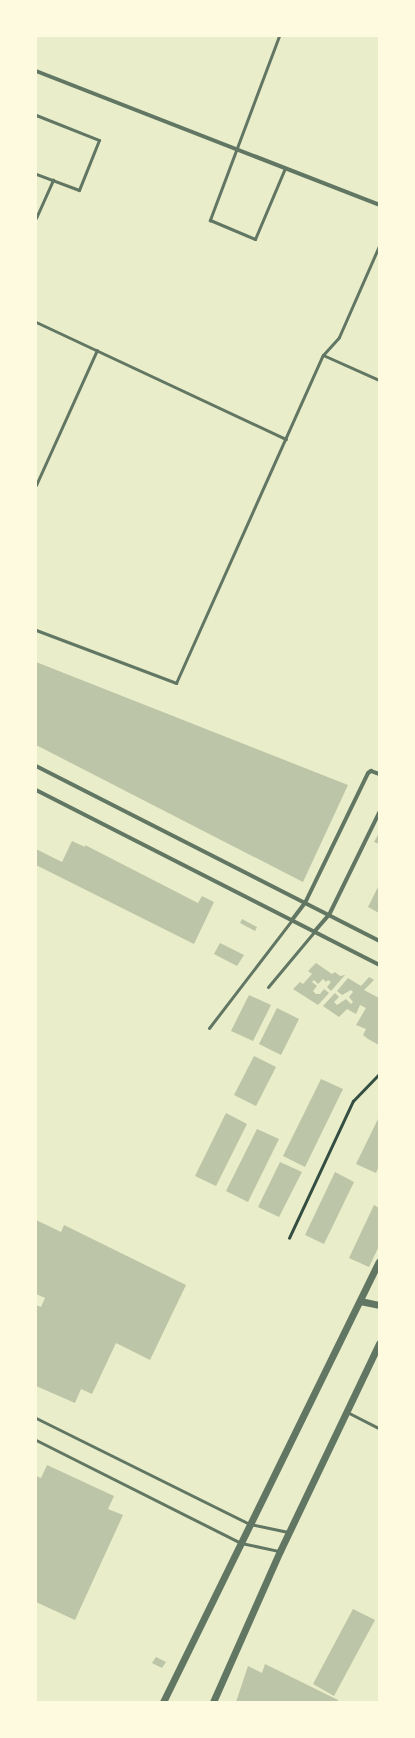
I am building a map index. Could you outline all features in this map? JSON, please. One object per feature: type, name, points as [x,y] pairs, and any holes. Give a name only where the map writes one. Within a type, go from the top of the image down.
[{"type":"street","points":[[36,70],[379,205]]},
{"type":"street","points":[[36,766],[379,941]]},
{"type":"street","points":[[292,920],[305,903],[368,774],[371,771],[379,774]]},
{"type":"street","points":[[36,790],[379,965]]},
{"type":"street","points":[[314,932],[328,915],[379,813]]},
{"type":"street","points":[[163,1702],[379,1262]]},
{"type":"street","points":[[360,1301],[379,1305]]},
{"type":"street","points":[[213,1702],[280,1551],[379,1343]]},
{"type":"lane","points":[[279,36],[238,150],[210,220],[255,239],[285,168]]},
{"type":"lane","points":[[36,115],[99,140],[79,190],[36,174]]},
{"type":"lane","points":[[36,218],[53,180]]},
{"type":"lane","points":[[36,630],[176,683],[323,355],[339,337],[379,246]]},
{"type":"lane","points":[[36,322],[286,439]]},
{"type":"lane","points":[[36,485],[97,350]]},
{"type":"lane","points":[[323,355],[379,380]]},
{"type":"lane","points":[[209,1028],[292,920]]},
{"type":"lane","points":[[268,987],[314,932]]},
{"type":"lane","points":[[346,1412],[379,1428]]},
{"type":"lane","points":[[36,1418],[250,1524],[289,1532]]},
{"type":"lane","points":[[36,1440],[241,1543],[280,1551]]},
{"type":"path","points":[[289,1238],[353,1101],[379,1074]]},
{"type":"building","points":[[36,662],[348,785],[303,882],[36,745]]},
{"type":"building","points":[[379,835],[379,844],[374,842]]},
{"type":"building","points":[[72,841],[85,847],[85,845],[198,903],[202,896],[214,902],[194,944],[36,865],[36,849],[62,862]]},
{"type":"building","points":[[379,885],[379,913],[368,907]]},
{"type":"building","points":[[242,919],[257,927],[255,931],[240,923]]},
{"type":"building","points":[[220,943],[244,955],[237,966],[214,954]]},
{"type":"building","points":[[316,963],[332,974],[335,972],[340,976],[345,975],[331,991],[327,987],[331,982],[328,980],[326,982],[323,979],[318,984],[314,980],[312,982],[317,986],[313,991],[316,994],[320,994],[324,989],[329,993],[318,1005],[293,989],[300,982],[303,984],[312,974],[308,971]]},
{"type":"building","points":[[369,977],[374,980],[364,990],[379,998],[379,1045],[363,1035],[366,1029],[356,1025],[366,1008],[360,1005],[356,1014],[347,1009],[339,1017],[323,1006],[335,993],[339,997],[334,1002],[337,1005],[346,999],[351,1004],[353,1002],[349,997],[353,992],[351,990],[342,995],[337,991],[348,978],[361,986]]},
{"type":"building","points":[[249,995],[271,1005],[253,1041],[231,1031]]},
{"type":"building","points":[[277,1008],[299,1019],[281,1055],[259,1044]]},
{"type":"building","points":[[254,1056],[276,1067],[256,1106],[234,1095]]},
{"type":"building","points":[[321,1079],[343,1089],[305,1167],[283,1156]]},
{"type":"building","points":[[226,1113],[247,1124],[216,1186],[195,1176]]},
{"type":"building","points":[[379,1117],[379,1166],[376,1173],[356,1164]]},
{"type":"building","points":[[257,1129],[279,1139],[248,1202],[226,1191]]},
{"type":"building","points":[[280,1162],[302,1172],[279,1217],[258,1207]]},
{"type":"building","points":[[335,1172],[354,1182],[324,1244],[305,1235]]},
{"type":"building","points":[[374,1205],[379,1208],[379,1246],[369,1267],[349,1258]]},
{"type":"building","points":[[36,1220],[61,1232],[64,1225],[186,1285],[150,1360],[116,1343],[92,1394],[81,1389],[75,1403],[36,1386],[36,1305],[41,1307],[45,1298],[36,1294]]},
{"type":"building","points":[[47,1465],[114,1496],[108,1509],[123,1515],[75,1620],[36,1602],[36,1476],[41,1478]]},
{"type":"building","points":[[353,1609],[375,1620],[334,1696],[313,1684]]},
{"type":"building","points":[[156,1657],[166,1662],[162,1668],[152,1663]]},
{"type":"building","points":[[265,1664],[338,1700],[337,1702],[236,1702],[248,1666],[262,1673]]}]
